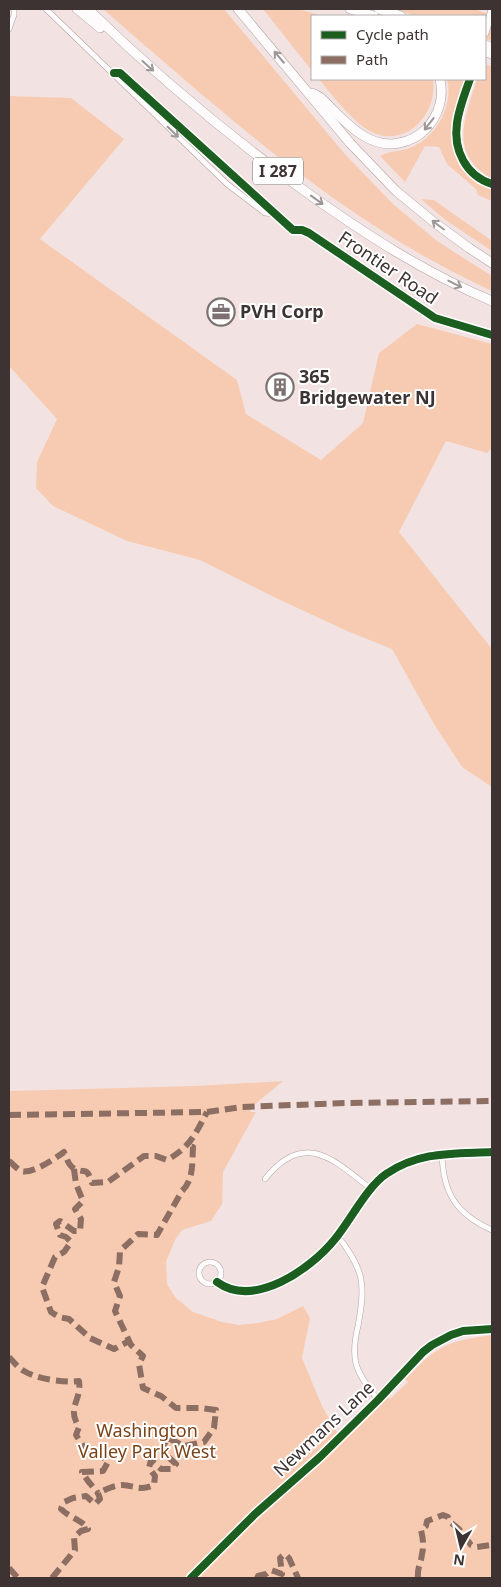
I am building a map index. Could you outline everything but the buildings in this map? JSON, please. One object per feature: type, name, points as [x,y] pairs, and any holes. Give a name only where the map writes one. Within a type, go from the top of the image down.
[{"type":"highway","points":[[77,9],[109,36],[132,51]]},
{"type":"highway","name":"I 287","points":[[88,9],[198,109],[346,221],[406,258],[466,290],[492,301]]},
{"type":"highway","points":[[238,9],[350,143],[396,191],[434,223],[492,262]]},
{"type":"highway","points":[[350,9],[371,15]]},
{"type":"highway","points":[[379,9],[398,15]]},
{"type":"highway","points":[[308,91],[318,95],[346,122],[366,137],[378,142],[391,144],[414,138],[427,128],[440,103],[442,91],[440,80]]},
{"type":"street","points":[[9,29],[14,9]]},
{"type":"street","name":"Frontier Road","points":[[46,9],[227,184],[265,213],[275,214]]},
{"type":"street","points":[[486,30],[492,10]]},
{"type":"street","name":"Frontier Road","points":[[114,73],[120,73],[293,230],[302,230],[309,233],[435,318],[492,335]]},
{"type":"street","points":[[470,80],[457,122],[458,147],[470,171],[477,178],[492,184]]},
{"type":"street","points":[[217,1282],[224,1287],[238,1291],[262,1289],[274,1285],[307,1266],[338,1236],[371,1189],[384,1175],[404,1163],[419,1157],[442,1154],[492,1152]]},
{"type":"street","points":[[265,1179],[277,1165],[286,1159],[296,1154],[306,1153],[326,1156],[336,1161],[371,1189]]},
{"type":"street","points":[[442,1154],[444,1181],[453,1200],[470,1219],[492,1230]]},
{"type":"street","points":[[338,1236],[352,1255],[361,1274],[362,1300],[354,1352],[360,1375],[378,1400]]},
{"type":"street","points":[[213,1262],[219,1266],[222,1273],[217,1282],[210,1284],[200,1279],[199,1272],[202,1265],[213,1262]]},
{"type":"street","name":"Newmans Lane","points":[[191,1578],[255,1514],[320,1457],[423,1352],[432,1345],[462,1331],[492,1330]]},
{"type":"green space","points":[[103,9],[224,9],[343,152],[393,204],[437,241],[492,276],[492,291],[438,264],[336,200],[240,127]]},
{"type":"green space","points":[[263,9],[298,9],[319,15],[311,15],[311,70]]},
{"type":"green space","points":[[394,9],[474,9],[492,15],[492,41],[486,39],[486,15],[413,15]]},
{"type":"green space","points":[[486,64],[491,66],[492,179],[478,169],[469,158],[465,146],[463,134],[468,107],[477,80],[486,80]]},
{"type":"green space","points":[[320,80],[433,80],[431,103],[426,114],[409,131],[399,135],[387,136],[367,130],[344,109]]},
{"type":"green space","points":[[447,80],[464,80],[453,122],[456,155],[476,183],[492,190],[492,201],[478,195],[476,189],[447,164],[439,147],[425,146],[405,182],[380,156],[410,148],[428,137],[441,120],[448,100]]},
{"type":"green space","points":[[9,96],[71,98],[124,139],[40,239],[237,380],[246,414],[321,460],[363,423],[379,353],[417,324],[492,344],[492,448],[487,453],[446,441],[399,532],[492,649],[492,787],[462,767],[434,724],[392,649],[347,631],[200,560],[127,541],[53,506],[36,488],[37,462],[57,419],[9,366]]},
{"type":"green space","points":[[421,199],[434,200],[492,241],[492,251],[444,219]]},
{"type":"green space","name":"Washington Valley Park West","points":[[283,1081],[254,1105],[250,1112],[256,1112],[223,1172],[222,1204],[211,1221],[182,1230],[175,1240],[166,1262],[167,1284],[175,1297],[193,1312],[222,1322],[239,1325],[277,1319],[303,1306],[310,1318],[302,1358],[322,1406],[340,1437],[338,1439],[340,1441],[387,1396],[390,1399],[408,1382],[405,1379],[423,1361],[441,1348],[455,1342],[492,1335],[492,1578],[9,1578],[9,1091],[194,1086]]},
{"type":"marked path","points":[[9,1115],[207,1112],[242,1107],[345,1103],[492,1101]]},
{"type":"marked path","points":[[9,1161],[25,1172],[43,1165],[64,1152],[71,1166],[87,1172],[92,1183],[108,1182],[144,1156],[156,1156],[167,1160],[175,1155],[191,1140],[207,1112]]},
{"type":"marked path","points":[[52,1578],[75,1550],[74,1537],[81,1531],[88,1529],[61,1509],[64,1502],[86,1496],[95,1504],[100,1499],[98,1493],[113,1487],[122,1485],[141,1488],[154,1485],[155,1476],[149,1468],[151,1460],[161,1469],[171,1469],[176,1464],[167,1456],[162,1448],[168,1438],[184,1446],[204,1442],[214,1428],[216,1410],[176,1408],[161,1396],[143,1388],[139,1364],[143,1356],[131,1345],[115,1311],[120,1296],[114,1282],[119,1267],[120,1251],[138,1234],[157,1235],[189,1182],[193,1147],[187,1146]]},
{"type":"marked path","points":[[74,1169],[76,1184],[83,1201],[75,1209],[81,1219],[80,1231],[74,1231],[60,1221],[56,1224],[60,1235],[66,1237],[71,1242],[64,1252],[55,1257],[42,1287],[51,1312],[59,1317],[69,1319],[90,1338],[114,1349],[129,1341]]},
{"type":"marked path","points":[[9,1357],[22,1370],[30,1374],[59,1381],[79,1381],[74,1409],[75,1420],[79,1427],[76,1435],[92,1456],[102,1456],[108,1462],[103,1471],[82,1472],[98,1493]]},
{"type":"marked path","points":[[418,1578],[423,1548],[421,1530],[426,1526],[427,1521],[443,1515],[448,1517],[450,1522],[459,1529],[471,1545],[477,1547],[491,1545],[492,1543]]},
{"type":"marked path","points":[[257,1578],[271,1570],[282,1574],[280,1558],[285,1554],[289,1558],[298,1578]]},
{"type":"marked path","points":[[9,1568],[18,1578]]},
{"type":"cycle path","points":[[114,73],[120,73],[293,230],[302,230],[309,233],[435,318],[492,335]]},
{"type":"cycle path","points":[[470,80],[458,117],[457,143],[459,152],[468,168],[475,175],[492,184]]},
{"type":"cycle path","points":[[217,1282],[232,1289],[248,1291],[281,1282],[297,1273],[325,1251],[341,1232],[372,1187],[386,1174],[411,1161],[424,1157],[492,1152]]},
{"type":"cycle path","points":[[191,1578],[255,1514],[320,1457],[423,1352],[451,1335],[463,1331],[492,1329]]},
{"type":"place","name":"PVH Corp","points":[[221,312]]},
{"type":"place","name":"365 Bridgewater NJ","points":[[280,387]]}]
